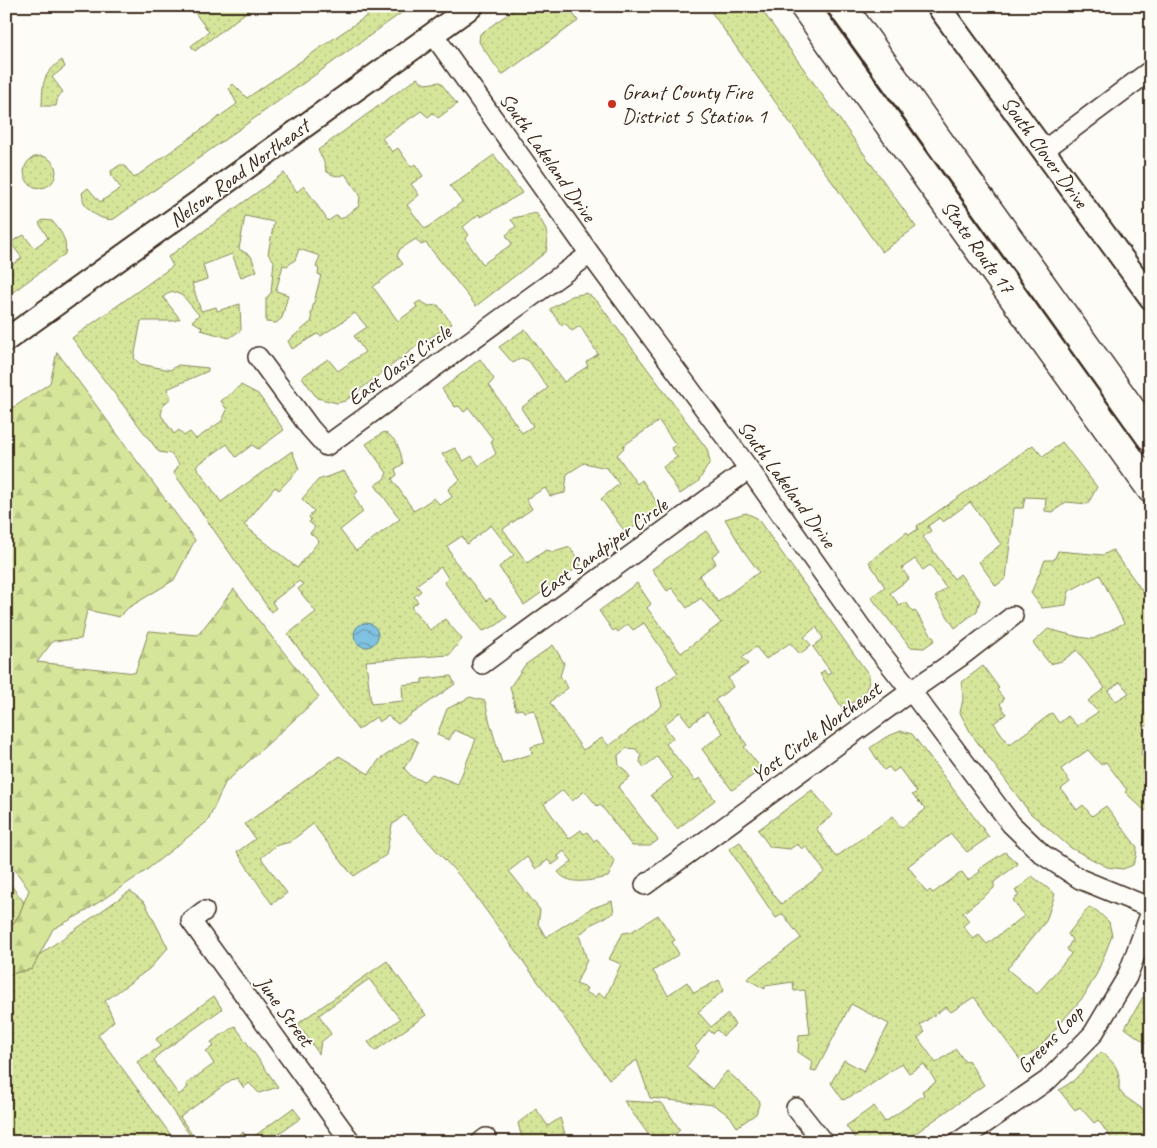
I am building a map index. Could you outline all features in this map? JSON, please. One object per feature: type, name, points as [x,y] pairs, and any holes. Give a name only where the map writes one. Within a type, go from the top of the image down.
[{"type":"highway","name":"State Route 17","points":[[804,6],[1151,489]]},
{"type":"highway","name":"State Route 17","points":[[842,6],[1151,437]]},
{"type":"street","name":"Nelson Road Northeast","points":[[6,340],[472,6]]},
{"type":"street","name":"South Clover Drive","points":[[938,6],[1151,298]]},
{"type":"street","name":"South Lakeland Drive","points":[[433,34],[590,254],[749,469],[868,636],[1011,824],[1037,849],[1080,879],[1151,910]]},
{"type":"street","points":[[1044,150],[1151,70]]},
{"type":"street","name":"East Oasis Circle","points":[[258,358],[310,428],[326,446],[590,254]]},
{"type":"street","name":"East Sandpiper Circle","points":[[482,664],[749,469]]},
{"type":"street","name":"Yost Circle Northeast","points":[[645,885],[960,657],[1013,616]]},
{"type":"street","name":"Greens Loop","points":[[958,1142],[1048,1080],[1093,1034],[1127,977],[1151,910]]},
{"type":"street","name":"June Street","points":[[204,911],[191,921],[351,1142]]},
{"type":"street","points":[[796,1108],[823,1142]]},
{"type":"green space","points":[[190,6],[253,7],[195,51],[191,46],[209,32]]},
{"type":"green space","points":[[366,6],[411,6],[114,219],[110,220],[98,216],[85,205],[82,193],[88,188],[100,202],[121,188],[112,177],[111,171],[120,165],[124,165],[134,178],[237,104],[229,88],[233,84],[247,98],[371,13]]},
{"type":"green space","points":[[519,6],[568,6],[578,21],[502,75],[479,42],[480,34]]},
{"type":"green space","points":[[707,6],[759,6],[916,227],[882,252]]},
{"type":"green space","points":[[62,60],[65,67],[52,77],[63,92],[58,96],[56,106],[42,106],[45,79],[51,70]]},
{"type":"green space","points":[[417,78],[425,84],[440,82],[457,104],[438,118],[433,113],[428,117],[421,111],[382,138],[392,152],[398,148],[411,167],[415,164],[423,176],[411,184],[419,195],[407,205],[425,229],[462,202],[450,186],[494,155],[522,193],[481,217],[479,214],[463,227],[469,235],[465,239],[483,264],[512,244],[506,235],[516,226],[511,220],[513,218],[536,213],[546,231],[548,241],[546,252],[476,306],[426,243],[421,245],[416,239],[400,249],[397,256],[403,264],[373,287],[398,321],[417,307],[415,304],[420,301],[429,306],[438,305],[452,324],[417,346],[345,401],[337,403],[317,398],[302,377],[328,359],[338,371],[365,352],[354,336],[367,327],[355,313],[321,336],[317,334],[292,349],[288,341],[312,321],[311,314],[321,275],[318,274],[319,269],[316,267],[320,256],[299,249],[295,260],[287,266],[283,265],[276,291],[288,295],[282,318],[276,323],[266,322],[266,298],[271,293],[274,261],[268,254],[274,222],[245,216],[239,249],[251,256],[257,271],[241,277],[232,254],[203,265],[207,279],[192,284],[201,311],[216,307],[217,311],[240,304],[241,330],[229,338],[201,330],[202,327],[192,321],[199,315],[183,296],[172,291],[163,297],[180,319],[173,321],[141,321],[134,358],[140,364],[170,370],[178,365],[208,368],[208,371],[167,389],[171,398],[163,405],[161,415],[174,434],[179,430],[184,436],[190,432],[196,439],[222,421],[227,410],[221,401],[241,385],[258,394],[284,430],[258,449],[252,445],[236,457],[227,444],[196,466],[221,502],[292,451],[299,469],[279,490],[275,487],[244,525],[297,568],[319,541],[310,533],[315,527],[309,522],[311,520],[309,517],[314,511],[302,499],[318,480],[344,471],[358,491],[354,496],[363,512],[340,530],[356,551],[400,519],[375,485],[384,479],[387,473],[366,444],[384,432],[395,442],[403,464],[395,469],[397,475],[392,479],[414,511],[434,498],[440,505],[452,497],[448,489],[460,480],[442,454],[455,448],[464,461],[472,456],[479,466],[496,454],[491,442],[493,439],[469,408],[464,412],[459,406],[455,407],[442,389],[480,359],[494,379],[489,385],[522,433],[533,426],[521,408],[548,388],[529,361],[522,358],[513,363],[499,347],[525,329],[564,382],[588,366],[586,362],[598,354],[580,326],[572,331],[566,324],[561,325],[550,309],[572,296],[587,293],[597,301],[707,449],[710,462],[698,482],[680,494],[663,467],[677,457],[671,448],[676,445],[659,421],[623,446],[624,448],[617,455],[637,484],[642,480],[660,507],[626,533],[601,499],[619,484],[607,468],[584,463],[567,474],[565,493],[550,496],[545,488],[526,499],[532,509],[503,529],[527,563],[546,550],[554,552],[570,547],[581,565],[524,605],[499,567],[514,555],[491,525],[467,544],[462,536],[447,546],[451,556],[486,601],[490,598],[507,617],[497,625],[483,631],[444,582],[448,578],[441,567],[416,585],[421,591],[414,597],[418,602],[411,607],[430,630],[445,619],[462,639],[449,655],[366,661],[371,704],[403,701],[402,685],[422,683],[422,679],[451,676],[455,684],[398,724],[388,716],[379,722],[376,717],[358,730],[288,634],[316,612],[298,589],[303,585],[299,581],[272,602],[276,608],[271,612],[174,473],[179,464],[171,454],[159,452],[72,338],[173,266],[168,257],[284,173],[297,192],[304,186],[328,221],[337,215],[341,219],[359,206],[360,195],[345,174],[335,176],[326,171],[325,164],[318,150]]},
{"type":"green space","points":[[40,156],[46,157],[51,161],[55,166],[55,178],[51,183],[46,187],[40,188],[34,187],[29,183],[25,178],[24,172],[25,166],[29,161],[34,157]]},
{"type":"green space","points":[[43,220],[52,221],[60,232],[65,244],[65,254],[6,297],[6,269],[22,258],[13,246],[13,241],[24,235],[34,248],[48,238],[39,223]]},
{"type":"green space","points":[[57,352],[195,540],[174,580],[128,608],[119,617],[87,610],[81,639],[53,641],[37,662],[135,673],[149,631],[198,635],[234,589],[319,697],[225,783],[208,821],[144,872],[81,914],[53,929],[32,969],[6,975],[6,934],[19,915],[29,890],[6,857],[6,623],[11,619],[6,613],[6,407],[14,407],[50,383]]},
{"type":"green space","points":[[1062,442],[1097,487],[1088,504],[1066,502],[1053,512],[1045,511],[1046,498],[1025,497],[1023,508],[1014,508],[1006,578],[996,586],[979,562],[1001,544],[970,502],[943,522],[939,518],[928,526],[931,531],[923,537],[954,579],[960,574],[980,600],[977,611],[955,628],[935,597],[946,588],[930,565],[923,570],[915,559],[902,568],[909,579],[890,593],[900,606],[906,602],[913,612],[915,611],[935,640],[924,648],[910,647],[871,597],[885,587],[869,562],[907,532],[909,535],[918,529],[917,526],[1033,445],[1043,457]]},
{"type":"green space","points":[[746,513],[757,518],[869,675],[869,682],[865,691],[858,699],[843,709],[820,674],[824,670],[827,675],[831,672],[813,647],[823,638],[816,627],[804,637],[811,645],[800,654],[790,643],[766,659],[756,647],[742,657],[748,664],[728,678],[733,687],[715,700],[747,745],[744,747],[762,769],[732,790],[702,749],[723,733],[707,712],[690,725],[680,712],[664,725],[673,738],[666,744],[695,781],[700,778],[715,800],[677,829],[651,795],[673,778],[657,757],[644,767],[640,762],[641,756],[636,749],[627,748],[618,755],[619,766],[630,777],[618,787],[658,840],[650,846],[632,846],[600,804],[597,806],[585,791],[572,801],[563,790],[544,804],[569,839],[581,830],[584,834],[587,832],[594,841],[597,839],[615,862],[608,877],[588,881],[568,880],[558,872],[572,861],[564,851],[558,856],[560,859],[552,865],[548,860],[536,869],[527,857],[509,871],[540,910],[538,924],[546,937],[590,909],[612,901],[614,913],[592,924],[579,935],[587,960],[576,984],[587,988],[585,992],[595,997],[598,993],[606,997],[621,964],[609,959],[623,933],[631,932],[658,915],[675,940],[672,942],[679,954],[653,971],[668,995],[687,982],[694,993],[719,980],[724,990],[698,1012],[711,1027],[728,1014],[735,1025],[723,1036],[717,1030],[713,1034],[709,1030],[695,1047],[699,1051],[686,1067],[712,1089],[727,1071],[760,1101],[756,1114],[737,1127],[730,1116],[714,1105],[650,1098],[637,1060],[609,1079],[466,883],[404,815],[392,825],[386,855],[354,876],[313,824],[290,842],[275,846],[261,858],[287,893],[272,904],[237,852],[255,839],[245,824],[339,756],[369,774],[379,760],[411,738],[418,742],[404,768],[412,777],[424,781],[432,774],[458,784],[476,739],[454,730],[449,740],[437,735],[447,709],[470,697],[485,701],[502,763],[532,754],[531,747],[544,743],[534,710],[524,712],[522,709],[516,710],[510,687],[525,665],[553,645],[564,663],[560,676],[568,688],[550,703],[583,750],[602,738],[609,746],[662,706],[657,688],[678,673],[644,623],[633,630],[628,624],[618,632],[616,629],[613,631],[599,611],[637,583],[651,604],[647,608],[681,653],[721,623],[701,598],[687,608],[672,588],[667,591],[652,569],[706,531],[720,550],[712,556],[716,563],[699,576],[718,602],[759,572],[743,550],[725,519]]},
{"type":"green space","points":[[1113,550],[1151,603],[1151,723],[1145,726],[1141,755],[1148,756],[1151,806],[1145,811],[1125,792],[1127,790],[1106,762],[1101,765],[1088,750],[1061,769],[1070,782],[1061,789],[1077,810],[1083,805],[1092,816],[1106,806],[1137,847],[1133,865],[1123,869],[1107,867],[1071,848],[1030,813],[972,735],[960,713],[963,699],[962,682],[983,666],[999,688],[997,690],[1004,699],[1000,704],[1006,714],[994,723],[1009,745],[1052,713],[1059,723],[1068,716],[1077,726],[1098,712],[1088,701],[1105,688],[1077,650],[1062,661],[1050,664],[1033,643],[1048,629],[1093,639],[1124,623],[1100,575],[1069,591],[1066,605],[1042,608],[1031,593],[1045,560],[1054,560],[1058,551],[1103,555]],"holes":[[[1120,682],[1129,693],[1116,701],[1108,691]]]},
{"type":"green space","points":[[901,731],[912,734],[989,837],[967,852],[951,834],[908,866],[927,893],[930,890],[933,893],[962,872],[968,880],[980,872],[979,869],[1005,852],[1018,864],[994,882],[994,888],[963,913],[969,921],[963,926],[973,939],[979,935],[987,944],[1024,916],[1013,900],[1019,895],[1015,891],[1032,876],[1055,894],[1046,921],[1007,969],[1037,994],[1071,954],[1067,949],[1072,940],[1068,934],[1089,907],[1097,911],[1109,922],[1112,936],[1097,973],[1084,996],[1039,1048],[1021,1061],[974,997],[951,1012],[946,1007],[920,1025],[925,1032],[918,1038],[936,1063],[956,1049],[965,1062],[968,1060],[984,1085],[903,1142],[858,1142],[846,1126],[874,1106],[885,1122],[924,1095],[922,1091],[936,1082],[924,1064],[909,1073],[902,1063],[863,1090],[843,1100],[831,1083],[844,1060],[864,1071],[889,1024],[851,1004],[816,1071],[811,1070],[813,1062],[798,1052],[799,1035],[810,1034],[805,990],[794,991],[793,982],[765,986],[765,989],[747,979],[801,938],[783,914],[776,918],[729,849],[740,842],[755,869],[781,904],[825,872],[806,846],[802,849],[797,844],[790,849],[770,847],[758,830],[812,790],[833,815],[816,828],[836,857],[893,816],[901,828],[926,809],[912,795],[917,792],[899,768],[893,772],[889,767],[884,770],[870,748],[886,737]]},
{"type":"green space","points":[[6,879],[24,902],[19,915],[6,934]]},
{"type":"green space","points":[[130,891],[145,903],[168,948],[149,969],[105,1001],[114,1021],[98,1035],[176,1142],[6,1142],[6,975],[32,969],[39,955]]},
{"type":"green space","points":[[387,961],[426,1015],[375,1051],[368,1042],[400,1019],[369,979],[319,1015],[331,1034],[321,1042],[319,1054],[299,1025],[300,1022]]},
{"type":"green space","points":[[214,996],[222,1009],[159,1054],[154,1061],[179,1095],[188,1087],[186,1084],[214,1064],[206,1051],[214,1046],[211,1042],[235,1026],[278,1087],[259,1093],[249,1083],[244,1088],[237,1078],[231,1080],[180,1117],[197,1142],[195,1142],[137,1062],[161,1046],[156,1039]]},
{"type":"green space","points":[[1143,997],[1151,1002],[1151,1047],[1125,1028]]},
{"type":"green space","points":[[1101,1052],[1111,1060],[1118,1072],[1119,1090],[1124,1096],[1151,1115],[1151,1142],[1114,1142],[1098,1120],[1094,1123],[1080,1107],[1075,1110],[1059,1090],[1073,1081]]},
{"type":"green space","points":[[624,1101],[662,1103],[680,1130],[675,1134],[681,1142],[654,1142]]},
{"type":"green space","points":[[293,1108],[301,1118],[266,1142],[229,1142],[243,1132],[249,1140]]},
{"type":"green space","points":[[536,1109],[548,1126],[560,1118],[565,1134],[548,1136],[533,1142],[523,1142],[518,1123]]},
{"type":"water","points":[[366,623],[375,626],[378,635],[375,644],[366,647],[357,644],[354,635],[357,626]]},
{"type":"place","name":"Grant County Fire District 5 Station 1","points":[[612,104]]}]
